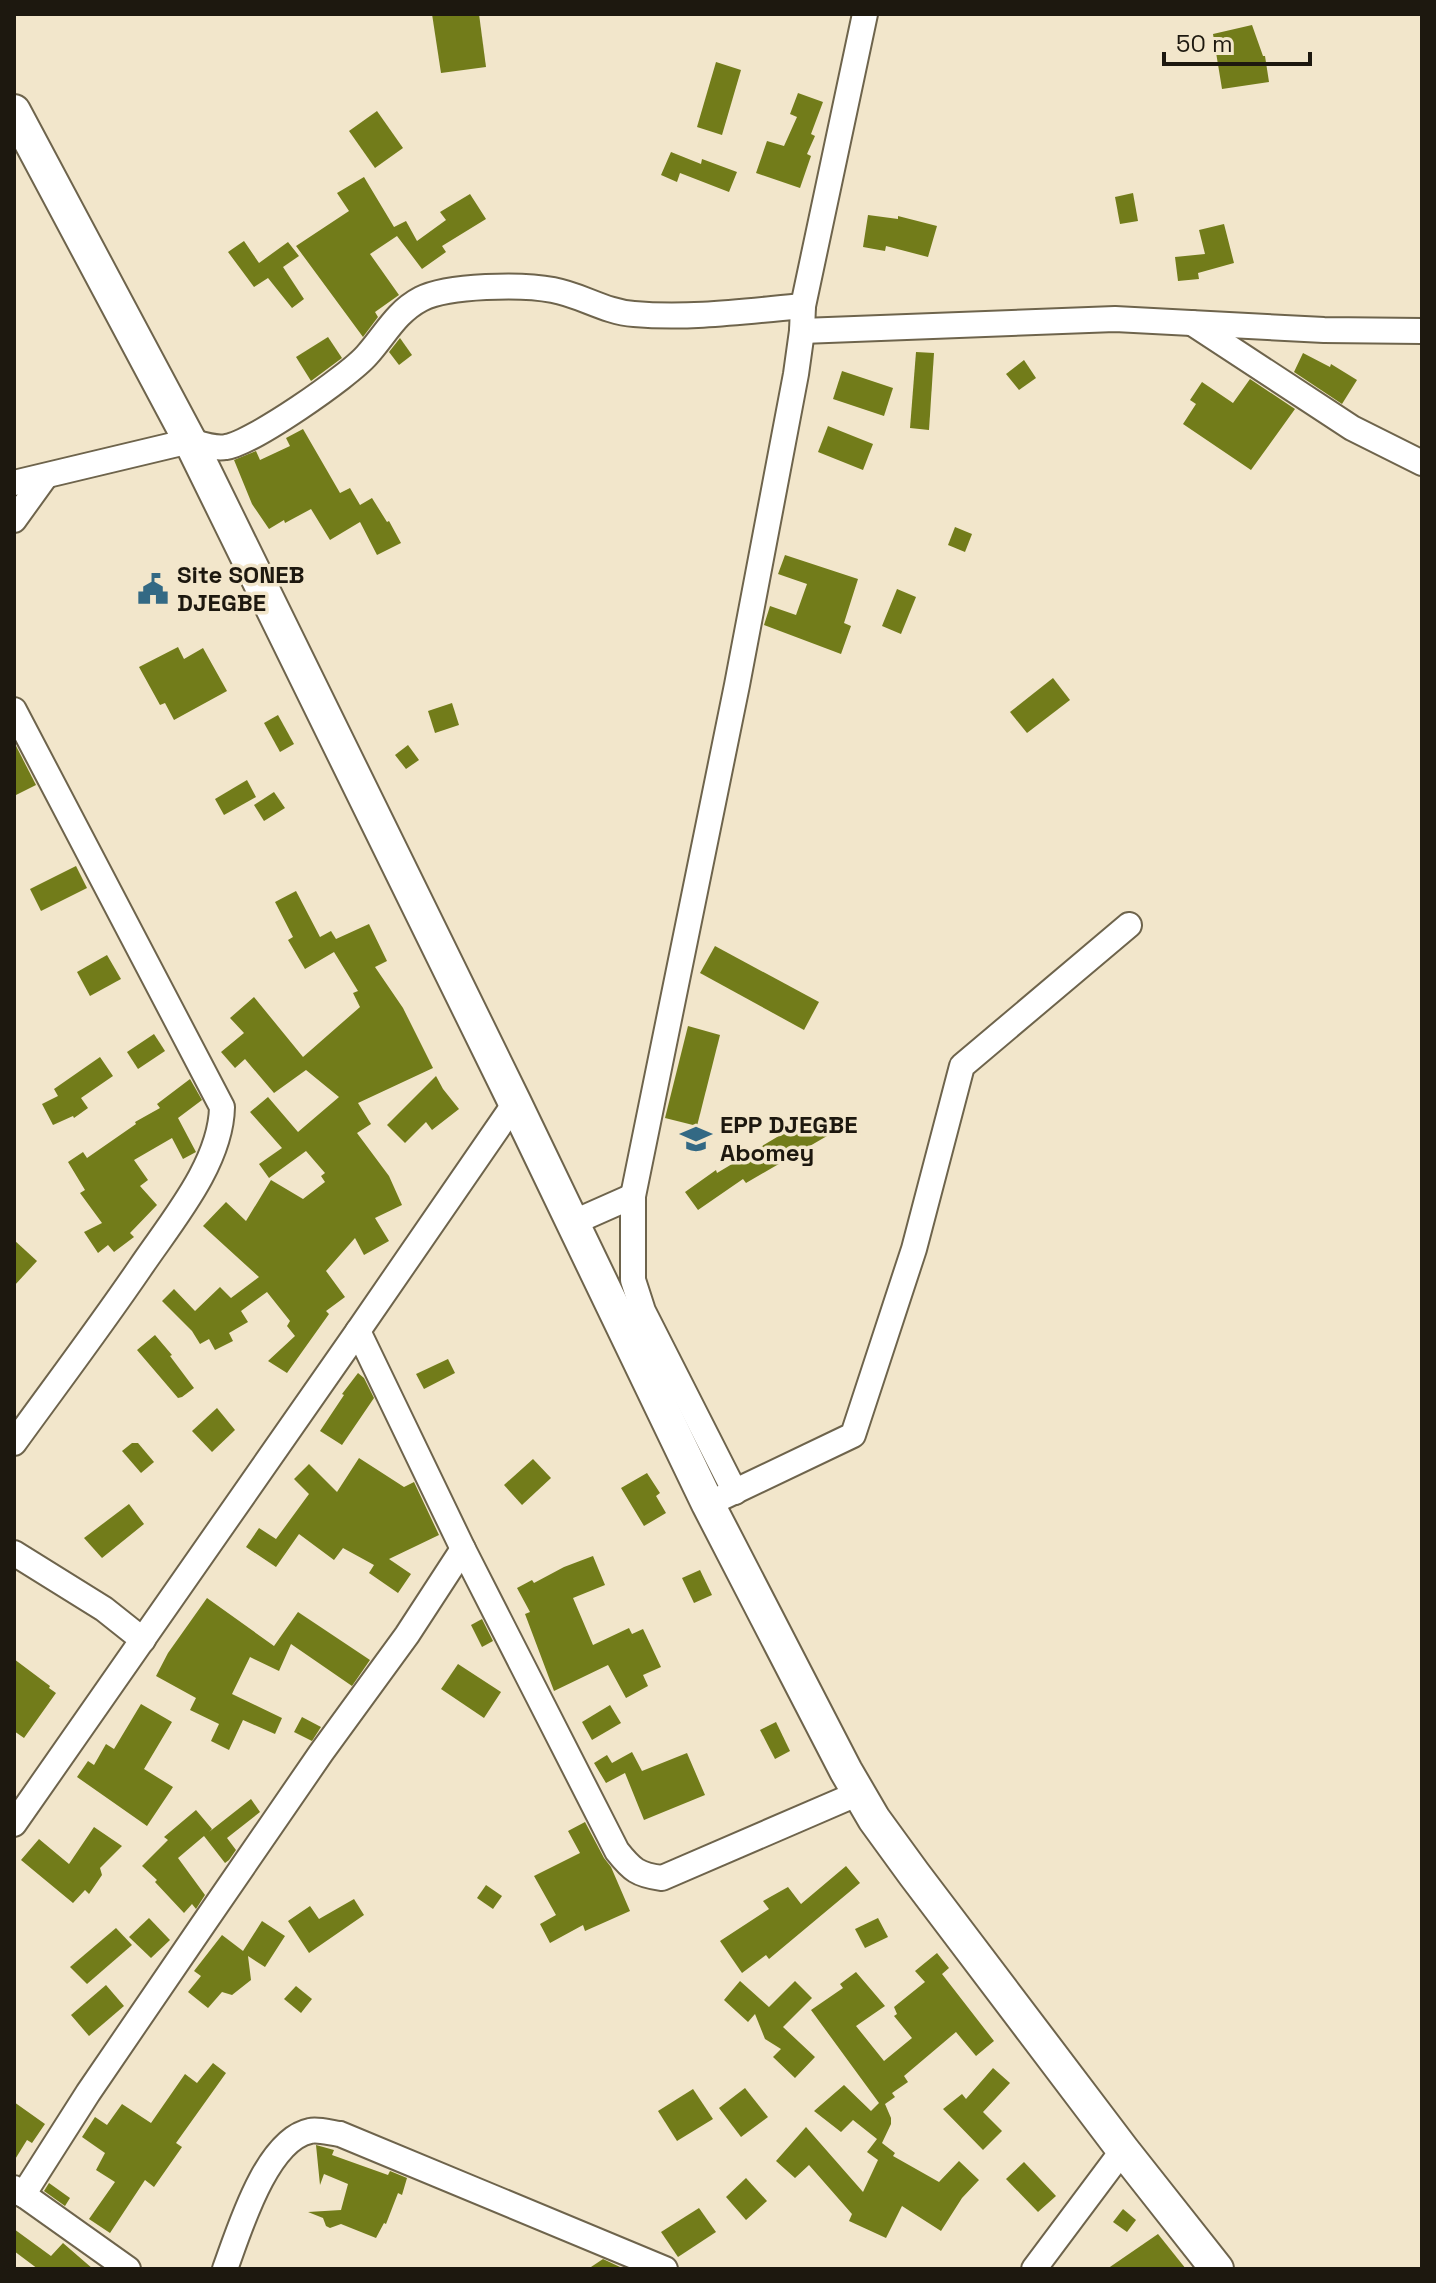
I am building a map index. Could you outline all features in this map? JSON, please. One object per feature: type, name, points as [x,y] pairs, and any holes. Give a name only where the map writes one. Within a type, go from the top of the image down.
[{"type":"street","points":[[865,14],[803,306],[802,331],[737,685],[633,1196],[633,1280],[643,1311],[722,1498],[859,1793],[874,1819],[1123,2150],[1217,2269]]},
{"type":"street","points":[[14,111],[190,441],[572,1223],[722,1498]]},
{"type":"street","points":[[14,483],[190,441],[226,447],[240,442],[286,416],[347,374],[367,355],[404,309],[423,298],[448,290],[540,288],[581,298],[605,309],[661,316],[803,306]]},
{"type":"street","points":[[802,331],[1115,319],[1324,330],[1422,331]]},
{"type":"street","points":[[1192,323],[1352,428],[1422,463]]},
{"type":"street","points":[[14,520],[45,477]]},
{"type":"street","points":[[14,710],[222,1107],[215,1146],[200,1178],[94,1335],[14,1443]]},
{"type":"street","points":[[722,1498],[853,1435],[914,1249],[962,1066],[1129,925]]},
{"type":"street","points":[[14,1824],[515,1103]]},
{"type":"street","points":[[572,1223],[633,1196]]},
{"type":"street","points":[[358,1331],[463,1549],[617,1851],[629,1867],[644,1876],[662,1878],[859,1793]]},
{"type":"street","points":[[128,2269],[18,2191],[321,1753],[407,1635],[463,1549]]},
{"type":"street","points":[[14,1553],[104,1609],[143,1640]]},
{"type":"street","points":[[225,2269],[266,2170],[289,2140],[311,2130],[340,2134],[665,2269]]},
{"type":"street","points":[[1034,2269],[1123,2150]]},
{"type":"building","points":[[432,14],[479,14],[486,67],[441,73]]},
{"type":"building","points":[[1252,25],[1265,56],[1269,82],[1222,89],[1213,34]]},
{"type":"building","points":[[716,62],[741,70],[722,135],[697,127]]},
{"type":"building","points":[[798,93],[823,102],[811,134],[815,136],[807,154],[811,156],[800,188],[756,173],[767,141],[784,146],[797,117],[790,114]]},
{"type":"building","points":[[377,111],[403,148],[375,168],[349,131]]},
{"type":"building","points":[[671,152],[701,164],[702,159],[737,172],[729,192],[680,173],[677,182],[661,175]]},
{"type":"building","points":[[364,177],[394,227],[406,221],[417,241],[446,220],[440,212],[470,194],[486,219],[442,246],[446,252],[422,269],[397,236],[370,254],[399,295],[375,312],[378,317],[363,337],[296,246],[349,211],[337,193]]},
{"type":"building","points":[[1133,193],[1138,221],[1120,224],[1115,197]]},
{"type":"building","points":[[868,215],[898,219],[898,216],[937,226],[928,257],[886,246],[885,251],[863,247]]},
{"type":"building","points":[[1224,224],[1234,263],[1198,273],[1199,279],[1178,281],[1175,257],[1205,254],[1199,230]]},
{"type":"building","points":[[244,241],[259,263],[288,242],[299,256],[283,267],[304,299],[292,308],[268,278],[254,287],[228,252]]},
{"type":"building","points":[[328,337],[342,358],[311,381],[296,357]]},
{"type":"building","points":[[400,338],[412,355],[399,365],[389,352]]},
{"type":"building","points":[[916,352],[934,353],[929,430],[910,428]]},
{"type":"building","points":[[1303,353],[1330,367],[1331,364],[1357,380],[1342,404],[1294,372]]},
{"type":"building","points":[[1024,360],[1036,378],[1019,390],[1006,374]]},
{"type":"building","points":[[842,371],[893,388],[884,416],[833,399]]},
{"type":"building","points":[[1250,379],[1295,409],[1251,470],[1183,424],[1196,404],[1190,400],[1202,382],[1233,403]]},
{"type":"building","points":[[828,426],[873,444],[863,470],[818,452]]},
{"type":"building","points":[[303,429],[340,493],[350,488],[360,505],[372,498],[401,543],[377,555],[360,522],[330,540],[311,509],[269,529],[252,504],[234,460],[256,451],[260,460],[290,446],[286,438]]},
{"type":"building","points":[[955,527],[972,534],[965,552],[948,545]]},
{"type":"building","points":[[785,555],[858,579],[844,623],[851,626],[841,654],[764,625],[770,606],[796,615],[807,584],[778,574]]},
{"type":"building","points":[[897,589],[916,597],[901,634],[882,626]]},
{"type":"building","points":[[178,647],[184,659],[203,648],[227,691],[174,720],[165,703],[160,705],[139,667]]},
{"type":"building","points":[[1053,678],[1070,700],[1027,733],[1010,712]]},
{"type":"building","points":[[452,703],[459,725],[435,733],[428,711]]},
{"type":"building","points":[[278,715],[294,744],[280,752],[264,723]]},
{"type":"building","points":[[14,742],[36,785],[14,796]]},
{"type":"building","points":[[408,745],[419,760],[406,769],[395,755]]},
{"type":"building","points":[[247,780],[256,797],[224,815],[215,799]]},
{"type":"building","points":[[274,792],[285,808],[264,821],[254,805]]},
{"type":"building","points":[[76,866],[87,888],[41,911],[30,889]]},
{"type":"building","points":[[296,891],[320,937],[331,931],[336,939],[369,924],[387,961],[375,967],[403,1008],[433,1068],[358,1103],[371,1124],[357,1133],[389,1176],[402,1205],[375,1218],[389,1241],[364,1255],[355,1238],[326,1271],[345,1297],[326,1311],[329,1314],[287,1373],[268,1361],[295,1336],[287,1326],[290,1321],[267,1292],[241,1311],[248,1322],[229,1333],[233,1341],[215,1350],[209,1339],[200,1344],[192,1331],[162,1301],[174,1289],[195,1311],[220,1287],[231,1298],[259,1277],[203,1226],[226,1202],[246,1221],[271,1180],[303,1199],[325,1182],[321,1176],[325,1173],[306,1151],[269,1178],[259,1164],[282,1148],[250,1112],[268,1097],[298,1132],[339,1097],[306,1070],[274,1093],[245,1059],[235,1068],[221,1052],[244,1033],[230,1018],[254,997],[303,1057],[360,1007],[353,993],[358,991],[334,952],[305,969],[288,940],[293,937],[275,902]]},
{"type":"building","points":[[715,946],[819,1002],[804,1030],[700,973]]},
{"type":"building","points":[[107,955],[121,979],[90,996],[77,972]]},
{"type":"building","points":[[688,1026],[720,1035],[697,1126],[665,1118]]},
{"type":"building","points":[[154,1034],[165,1051],[138,1069],[127,1052]]},
{"type":"building","points":[[100,1057],[113,1076],[81,1098],[88,1108],[74,1118],[53,1125],[42,1104],[58,1096],[54,1089]]},
{"type":"building","points":[[436,1076],[459,1109],[432,1130],[426,1122],[405,1143],[387,1125]]},
{"type":"building","points":[[190,1079],[202,1100],[178,1118],[196,1152],[183,1159],[172,1138],[134,1160],[148,1180],[140,1186],[157,1205],[130,1233],[134,1237],[114,1252],[108,1245],[98,1253],[84,1232],[102,1223],[80,1193],[85,1190],[68,1162],[83,1152],[87,1158],[135,1122],[160,1108],[157,1104]]},
{"type":"building","points":[[814,1115],[827,1136],[746,1183],[743,1179],[698,1210],[685,1192],[716,1170],[717,1173]]},
{"type":"building","points":[[14,1240],[37,1261],[14,1286]]},
{"type":"building","points":[[155,1335],[194,1388],[182,1397],[178,1398],[137,1350]]},
{"type":"building","points":[[448,1359],[455,1373],[424,1389],[416,1374]]},
{"type":"building","points":[[358,1373],[374,1398],[342,1445],[320,1431]]},
{"type":"building","points":[[217,1408],[235,1430],[212,1452],[192,1431]]},
{"type":"building","points":[[132,1443],[138,1443],[154,1462],[141,1473],[122,1451]]},
{"type":"building","points":[[359,1458],[404,1487],[414,1482],[439,1535],[389,1559],[411,1574],[398,1593],[369,1573],[374,1565],[343,1548],[334,1560],[299,1534],[276,1567],[246,1547],[259,1528],[276,1539],[309,1494],[294,1479],[309,1464],[337,1492]]},
{"type":"building","points":[[533,1459],[551,1478],[522,1505],[504,1485]]},
{"type":"building","points":[[647,1473],[660,1493],[656,1496],[666,1513],[644,1526],[621,1488]]},
{"type":"building","points":[[129,1504],[144,1524],[102,1558],[84,1538]]},
{"type":"building","points":[[593,1556],[605,1585],[573,1598],[593,1645],[629,1628],[632,1634],[643,1629],[661,1667],[643,1675],[648,1686],[626,1698],[608,1665],[554,1691],[525,1614],[530,1612],[517,1588]]},
{"type":"building","points":[[700,1570],[712,1595],[694,1603],[682,1578]]},
{"type":"building","points":[[207,1598],[274,1646],[298,1612],[370,1660],[352,1686],[291,1644],[279,1671],[250,1657],[232,1694],[282,1718],[275,1734],[243,1720],[229,1750],[211,1741],[219,1724],[190,1710],[196,1698],[156,1676],[168,1653]]},
{"type":"building","points":[[482,1619],[493,1641],[482,1647],[471,1625]]},
{"type":"building","points":[[14,1659],[56,1693],[24,1738],[14,1731]]},
{"type":"building","points":[[458,1664],[501,1692],[484,1718],[441,1689]]},
{"type":"building","points":[[141,1704],[172,1722],[144,1769],[173,1787],[147,1826],[77,1777],[88,1761],[94,1765],[106,1744],[114,1749]]},
{"type":"building","points":[[610,1705],[621,1723],[592,1740],[582,1722]]},
{"type":"building","points":[[302,1717],[321,1727],[312,1741],[294,1732]]},
{"type":"building","points":[[776,1722],[790,1751],[775,1759],[760,1730]]},
{"type":"building","points":[[632,1752],[642,1771],[687,1753],[705,1795],[644,1820],[625,1773],[606,1783],[594,1763],[607,1755],[612,1763]]},
{"type":"building","points":[[251,1799],[260,1812],[227,1838],[236,1850],[229,1860],[225,1863],[204,1836],[178,1858],[205,1895],[196,1909],[192,1904],[184,1913],[142,1866],[168,1840],[164,1837],[196,1810],[212,1829],[209,1832]]},
{"type":"building","points":[[585,1822],[611,1867],[630,1911],[585,1931],[583,1925],[550,1943],[540,1924],[556,1915],[534,1876],[580,1853],[568,1831]]},
{"type":"building","points":[[94,1827],[122,1846],[100,1868],[102,1875],[89,1894],[85,1890],[73,1903],[21,1860],[39,1839],[69,1864]]},
{"type":"building","points":[[846,1866],[860,1883],[769,1959],[766,1955],[742,1973],[720,1941],[769,1909],[763,1901],[788,1887],[801,1904]]},
{"type":"building","points":[[486,1885],[502,1896],[493,1909],[477,1898]]},
{"type":"building","points":[[354,1899],[364,1915],[309,1953],[288,1921],[310,1906],[319,1919]]},
{"type":"building","points":[[149,1918],[170,1940],[151,1958],[129,1937]]},
{"type":"building","points":[[878,1918],[888,1937],[865,1948],[855,1929]]},
{"type":"building","points":[[262,1921],[285,1936],[265,1967],[248,1956],[251,1980],[232,1995],[222,1992],[208,2008],[188,1992],[201,1976],[194,1971],[222,1935],[243,1951]]},
{"type":"building","points":[[116,1928],[132,1945],[87,1984],[70,1967]]},
{"type":"building","points":[[937,1953],[949,1968],[942,1974],[994,2041],[976,2056],[956,2032],[904,2076],[908,2082],[892,2093],[895,2097],[885,2104],[891,2124],[882,2143],[895,2153],[893,2156],[939,2182],[959,2161],[979,2180],[962,2198],[941,2231],[902,2206],[886,2238],[849,2221],[852,2214],[809,2165],[795,2178],[776,2161],[806,2127],[863,2192],[878,2160],[867,2152],[877,2139],[853,2120],[841,2132],[814,2111],[844,2085],[871,2111],[879,2103],[811,2010],[843,1988],[840,1984],[856,1972],[885,2006],[856,2026],[884,2061],[912,2038],[894,2016],[897,2014],[894,2007],[925,1982],[915,1971]]},
{"type":"building","points":[[740,1981],[769,2007],[795,1981],[812,1998],[783,2027],[815,2057],[795,2078],[773,2057],[781,2049],[765,2039],[755,2014],[748,2022],[724,2000]]},
{"type":"building","points":[[106,1985],[124,2006],[89,2036],[71,2015]]},
{"type":"building","points":[[296,1986],[312,1999],[301,2013],[284,1999]]},
{"type":"building","points":[[213,2063],[226,2073],[176,2143],[182,2147],[154,2187],[145,2180],[110,2233],[89,2219],[115,2182],[96,2170],[105,2153],[82,2137],[95,2117],[107,2125],[122,2104],[151,2123],[185,2074],[197,2083]]},
{"type":"building","points":[[993,2068],[1010,2083],[983,2112],[1002,2131],[983,2150],[943,2109],[962,2094],[966,2099]]},
{"type":"building","points":[[745,2088],[768,2117],[741,2137],[719,2108]]},
{"type":"building","points":[[693,2089],[713,2119],[677,2141],[658,2111]]},
{"type":"building","points":[[14,2102],[45,2124],[32,2143],[27,2140],[14,2161]]},
{"type":"building","points":[[316,2145],[334,2150],[332,2155],[388,2175],[390,2171],[407,2178],[402,2195],[398,2193],[386,2224],[376,2238],[341,2224],[330,2228],[323,2218],[308,2212],[341,2210],[348,2184],[324,2174],[320,2185]]},
{"type":"building","points":[[1024,2162],[1056,2196],[1038,2212],[1006,2179]]},
{"type":"building","points":[[746,2178],[767,2201],[746,2220],[726,2197]]},
{"type":"building","points":[[49,2183],[70,2198],[65,2206],[44,2191]]},
{"type":"building","points":[[699,2208],[716,2232],[678,2257],[661,2232]]},
{"type":"building","points":[[1123,2209],[1136,2220],[1127,2232],[1113,2222]]},
{"type":"building","points":[[14,2229],[51,2256],[63,2243],[93,2269],[38,2269],[14,2251]]},
{"type":"building","points":[[1158,2234],[1186,2269],[1107,2269]]},
{"type":"building","points":[[603,2259],[620,2267],[588,2269]]},
{"type":"place","name":"Site SONEB DJEGBE","points":[[153,589]]},
{"type":"place","name":"EPP DJEGBE Abomey","points":[[696,1139]]}]
